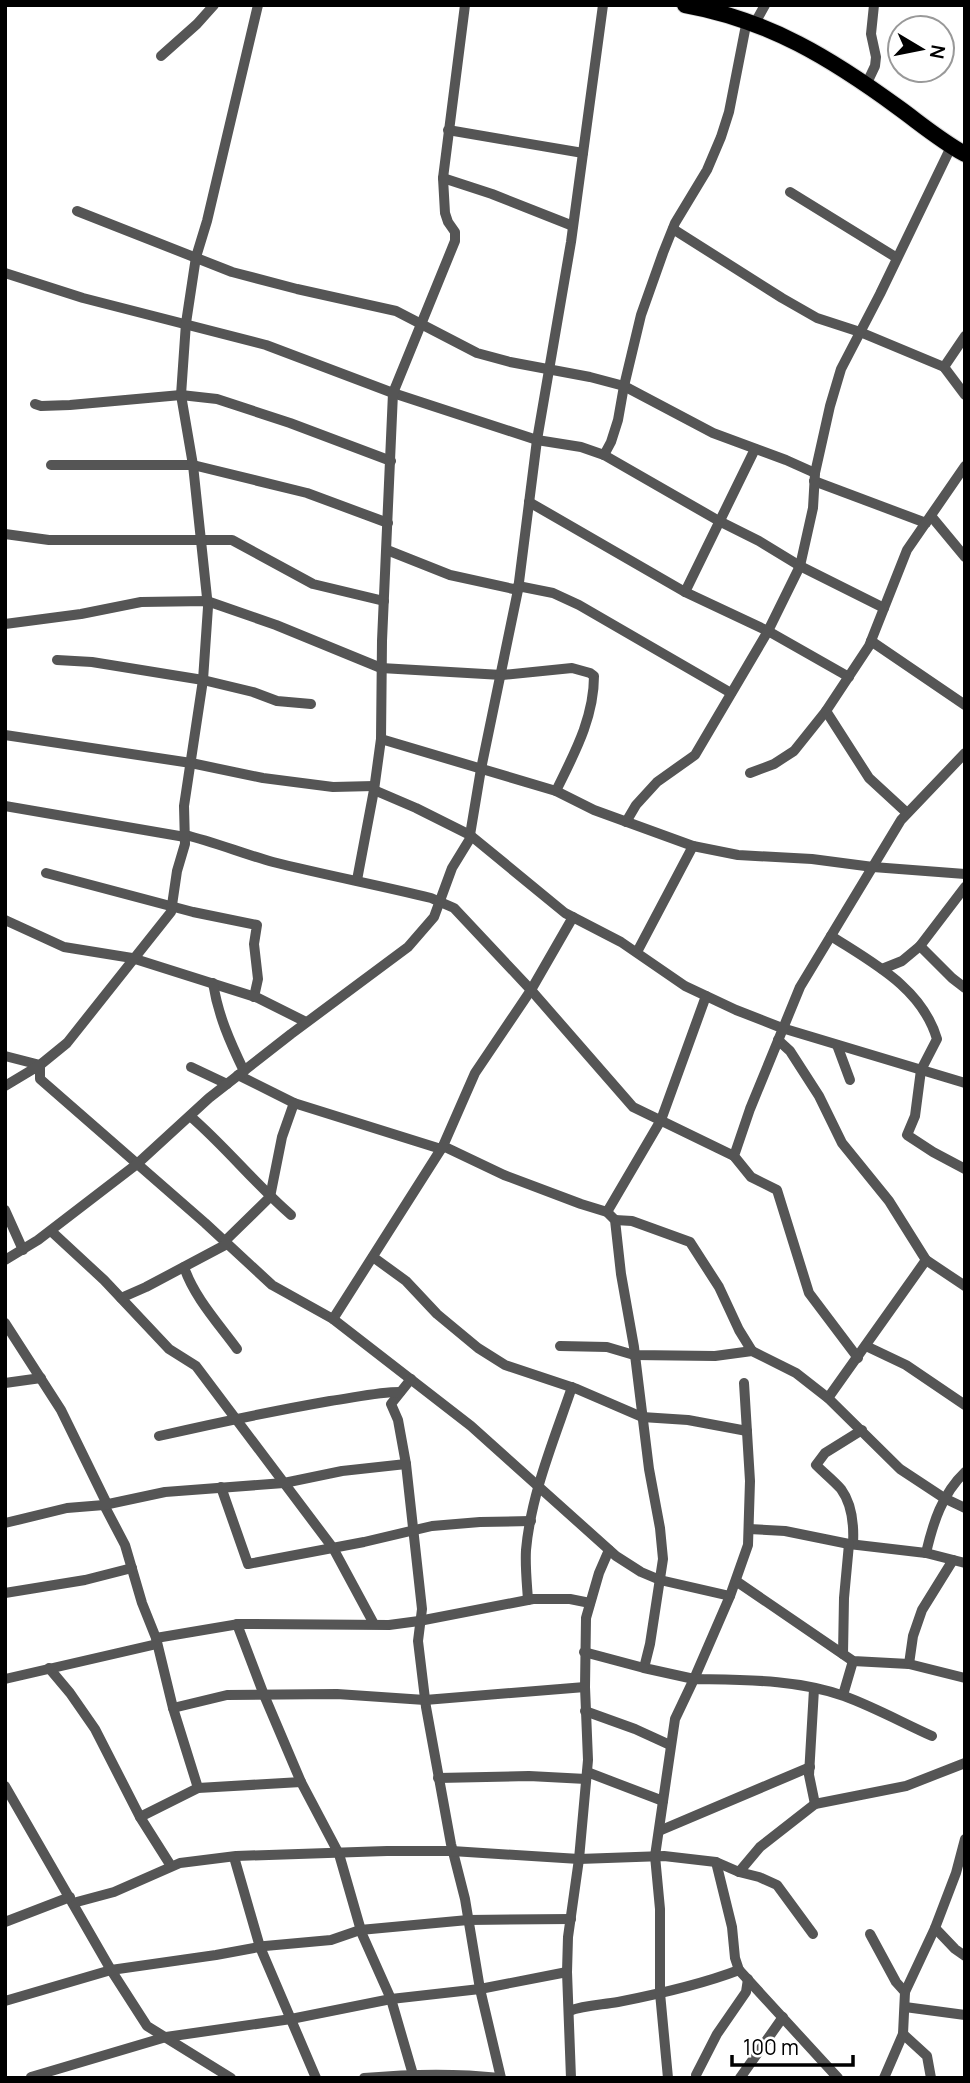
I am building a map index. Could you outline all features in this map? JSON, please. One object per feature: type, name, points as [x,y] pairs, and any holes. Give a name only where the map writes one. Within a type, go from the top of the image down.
[{"type":"highway","points":[[694,6],[751,22],[820,54],[958,151]]},
{"type":"street","points":[[161,56],[214,5]]},
{"type":"street","points":[[5,1086],[40,1065],[67,1043],[171,912],[185,836],[184,806],[203,680],[207,601],[193,465],[180,395],[186,323],[196,257],[208,220],[258,5]]},
{"type":"street","points":[[357,880],[381,739],[381,667],[393,393],[455,240],[455,232],[445,213],[443,178],[465,5]]},
{"type":"street","points":[[5,1261],[51,1231],[137,1164],[227,1084],[408,947],[434,917],[452,868],[471,836],[481,769],[502,675],[518,588],[537,440],[573,226],[603,5]]},
{"type":"street","points":[[604,455],[618,420],[641,315],[673,229],[707,170],[721,137],[751,22],[765,5]]},
{"type":"street","points":[[866,85],[876,57],[871,33],[874,5]]},
{"type":"street","points":[[448,130],[583,153]]},
{"type":"street","points":[[626,822],[636,805],[657,782],[695,754],[768,631],[800,566],[813,508],[815,477],[841,369],[897,258],[958,151]]},
{"type":"street","points":[[443,178],[573,226]]},
{"type":"street","points":[[790,192],[897,258]]},
{"type":"street","points":[[77,211],[232,272],[396,311],[477,353],[624,386],[713,433],[786,460],[815,477],[929,520],[965,557]]},
{"type":"street","points":[[673,229],[817,318],[860,332],[944,367],[965,394]]},
{"type":"street","points":[[5,273],[83,298],[266,345],[393,393],[537,440],[581,447],[604,455],[800,566],[884,608]]},
{"type":"street","points":[[944,367],[965,337]]},
{"type":"street","points":[[35,404],[70,405],[180,395],[217,400],[391,461]]},
{"type":"street","points":[[685,592],[755,449]]},
{"type":"street","points":[[51,465],[193,465],[307,493],[388,523]]},
{"type":"street","points":[[750,773],[774,764],[794,751],[826,711],[871,641],[906,550],[965,466]]},
{"type":"street","points":[[529,502],[685,592],[768,631],[849,677]]},
{"type":"street","points":[[5,534],[49,540],[232,540],[313,584],[384,601]]},
{"type":"street","points":[[387,550],[450,575],[553,593],[579,605],[731,693]]},
{"type":"street","points":[[5,624],[80,614],[141,602],[207,601],[381,667],[502,675],[572,668],[590,673],[594,676],[592,703],[582,736],[556,791]]},
{"type":"street","points":[[871,641],[965,705]]},
{"type":"street","points":[[57,660],[92,662],[203,680],[253,692],[277,701],[311,704]]},
{"type":"street","points":[[826,711],[869,778],[907,813]]},
{"type":"street","points":[[5,735],[191,763],[275,780],[333,787],[374,788],[471,836],[573,917],[621,942],[685,986],[782,1028],[965,1083]]},
{"type":"street","points":[[381,739],[556,791],[594,810],[693,846],[738,855],[812,859],[965,874]]},
{"type":"street","points":[[734,1156],[800,987],[901,820],[965,753]]},
{"type":"street","points":[[5,806],[208,840],[232,851],[431,898],[454,908],[531,990],[633,1107],[734,1156],[751,1177],[777,1190],[809,1293],[858,1358]]},
{"type":"street","points":[[637,952],[693,846]]},
{"type":"street","points":[[46,873],[171,906],[257,925],[254,944],[258,979],[254,997]]},
{"type":"street","points":[[882,968],[902,961],[920,946],[965,887]]},
{"type":"street","points":[[333,1319],[442,1148],[475,1073],[531,990],[573,917]]},
{"type":"street","points":[[5,920],[64,947],[132,958],[254,997],[306,1023]]},
{"type":"street","points":[[831,936],[882,968],[907,989],[921,1004],[932,1022],[937,1039],[921,1070],[915,1116],[906,1135],[965,1169]]},
{"type":"street","points":[[920,946],[965,988]]},
{"type":"street","points":[[213,983],[216,1004],[241,1073],[294,1102],[442,1148],[611,1216],[690,1242],[719,1287],[752,1352]]},
{"type":"street","points":[[644,1668],[663,1559],[635,1355],[611,1216],[661,1120],[706,996]]},
{"type":"street","points":[[778,1040],[790,1051],[819,1096],[842,1143],[888,1201],[926,1260],[965,1286]]},
{"type":"street","points":[[837,1045],[850,1080]]},
{"type":"street","points":[[5,1056],[40,1065]]},
{"type":"street","points":[[40,1065],[40,1079],[272,1285],[333,1319],[471,1426],[610,1550],[640,1572],[660,1580],[730,1596]]},
{"type":"street","points":[[191,1067],[227,1084]]},
{"type":"street","points":[[121,1298],[184,1267],[226,1242],[270,1197],[282,1137],[294,1102]]},
{"type":"street","points":[[190,1116],[218,1140],[290,1215]]},
{"type":"street","points":[[5,1210],[23,1250]]},
{"type":"street","points":[[51,1231],[121,1298],[169,1349],[196,1366],[333,1548],[374,1624]]},
{"type":"street","points":[[373,1256],[405,1281],[437,1314],[478,1348],[505,1365],[572,1387],[642,1417],[688,1420],[747,1431]]},
{"type":"street","points":[[828,1398],[926,1260]]},
{"type":"street","points":[[184,1267],[188,1280],[237,1349]]},
{"type":"street","points":[[5,1323],[61,1410],[125,1545],[198,1788]]},
{"type":"street","points":[[560,1346],[607,1347],[635,1355],[715,1356],[752,1352],[796,1373],[828,1398],[900,1469],[944,1498],[965,1508]]},
{"type":"street","points":[[866,1346],[906,1365],[965,1405]]},
{"type":"street","points":[[5,1383],[41,1378]]},
{"type":"street","points":[[364,2078],[462,2074],[501,2078],[452,1851],[425,1700],[418,1641],[422,1609],[414,1532],[406,1464],[398,1420],[391,1404],[411,1379]]},
{"type":"street","points":[[667,2078],[660,1993],[660,1909],[655,1856],[675,1718],[730,1596],[748,1545],[750,1481],[744,1383]]},
{"type":"street","points":[[528,1600],[526,1552],[538,1487],[572,1387]]},
{"type":"street","points":[[159,1436],[235,1418],[400,1392]]},
{"type":"street","points":[[842,1654],[844,1598],[854,1530],[850,1507],[842,1490],[816,1465],[825,1453],[862,1430]]},
{"type":"street","points":[[5,1524],[67,1508],[106,1504],[164,1492],[284,1483],[342,1471],[406,1464]]},
{"type":"street","points":[[926,1553],[944,1498],[965,1472]]},
{"type":"street","points":[[221,1487],[248,1564],[414,1532],[432,1526],[531,1521]]},
{"type":"street","points":[[749,1530],[785,1531],[851,1544],[926,1553],[965,1563]]},
{"type":"street","points":[[571,2078],[567,1972],[586,1776],[586,1618],[599,1573],[610,1550]]},
{"type":"street","points":[[909,1664],[913,1636],[922,1610],[953,1560]]},
{"type":"street","points":[[5,1593],[85,1580],[132,1568]]},
{"type":"street","points":[[736,1581],[853,1661],[909,1664],[965,1678]]},
{"type":"street","points":[[5,1679],[156,1641],[237,1624],[388,1625],[528,1600],[570,1599],[590,1603]]},
{"type":"street","points":[[237,1624],[301,1782],[339,1854],[360,1930],[391,2000],[413,2076]]},
{"type":"street","points":[[584,1653],[694,1679],[757,1681],[843,1695],[932,1737]]},
{"type":"street","points":[[843,1695],[853,1661]]},
{"type":"street","points":[[49,1668],[95,1729],[140,1817],[171,1866]]},
{"type":"street","points":[[173,1708],[227,1695],[337,1694],[425,1700],[584,1687]]},
{"type":"street","points":[[814,1689],[809,1775],[815,1804]]},
{"type":"street","points":[[586,1711],[670,1745]]},
{"type":"street","points":[[739,1872],[760,1847],[815,1804],[906,1786],[965,1763]]},
{"type":"street","points":[[659,1830],[810,1767]]},
{"type":"street","points":[[439,1778],[586,1776],[663,1801]]},
{"type":"street","points":[[140,1817],[198,1788],[301,1782]]},
{"type":"street","points":[[5,1786],[111,1970],[147,2026],[231,2078]]},
{"type":"street","points":[[884,2078],[903,2034],[905,1992],[935,1928],[965,1839]]},
{"type":"street","points":[[5,1922],[71,1900],[114,1892],[180,1863],[234,1857],[452,1851],[579,1859],[655,1856],[716,1862],[777,1885],[813,1934]]},
{"type":"street","points":[[234,1857],[260,1947],[316,2078]]},
{"type":"street","points":[[716,1862],[739,1970],[838,2078]]},
{"type":"street","points":[[5,2001],[111,1970],[260,1947],[331,1940],[360,1930],[468,1920],[571,1919]]},
{"type":"street","points":[[935,1928],[965,1956]]},
{"type":"street","points":[[870,1934],[896,1982],[905,1992]]},
{"type":"street","points":[[569,2011],[706,1982],[739,1970]]},
{"type":"street","points":[[30,2078],[166,2037],[292,2019],[391,2000],[480,1989],[567,1972]]},
{"type":"street","points":[[695,2075],[717,2034],[746,1992],[748,1979]]},
{"type":"street","points":[[905,2007],[965,2015]]},
{"type":"street","points":[[740,2078],[783,2017]]},
{"type":"street","points":[[903,2034],[927,2056],[931,2078]]}]
